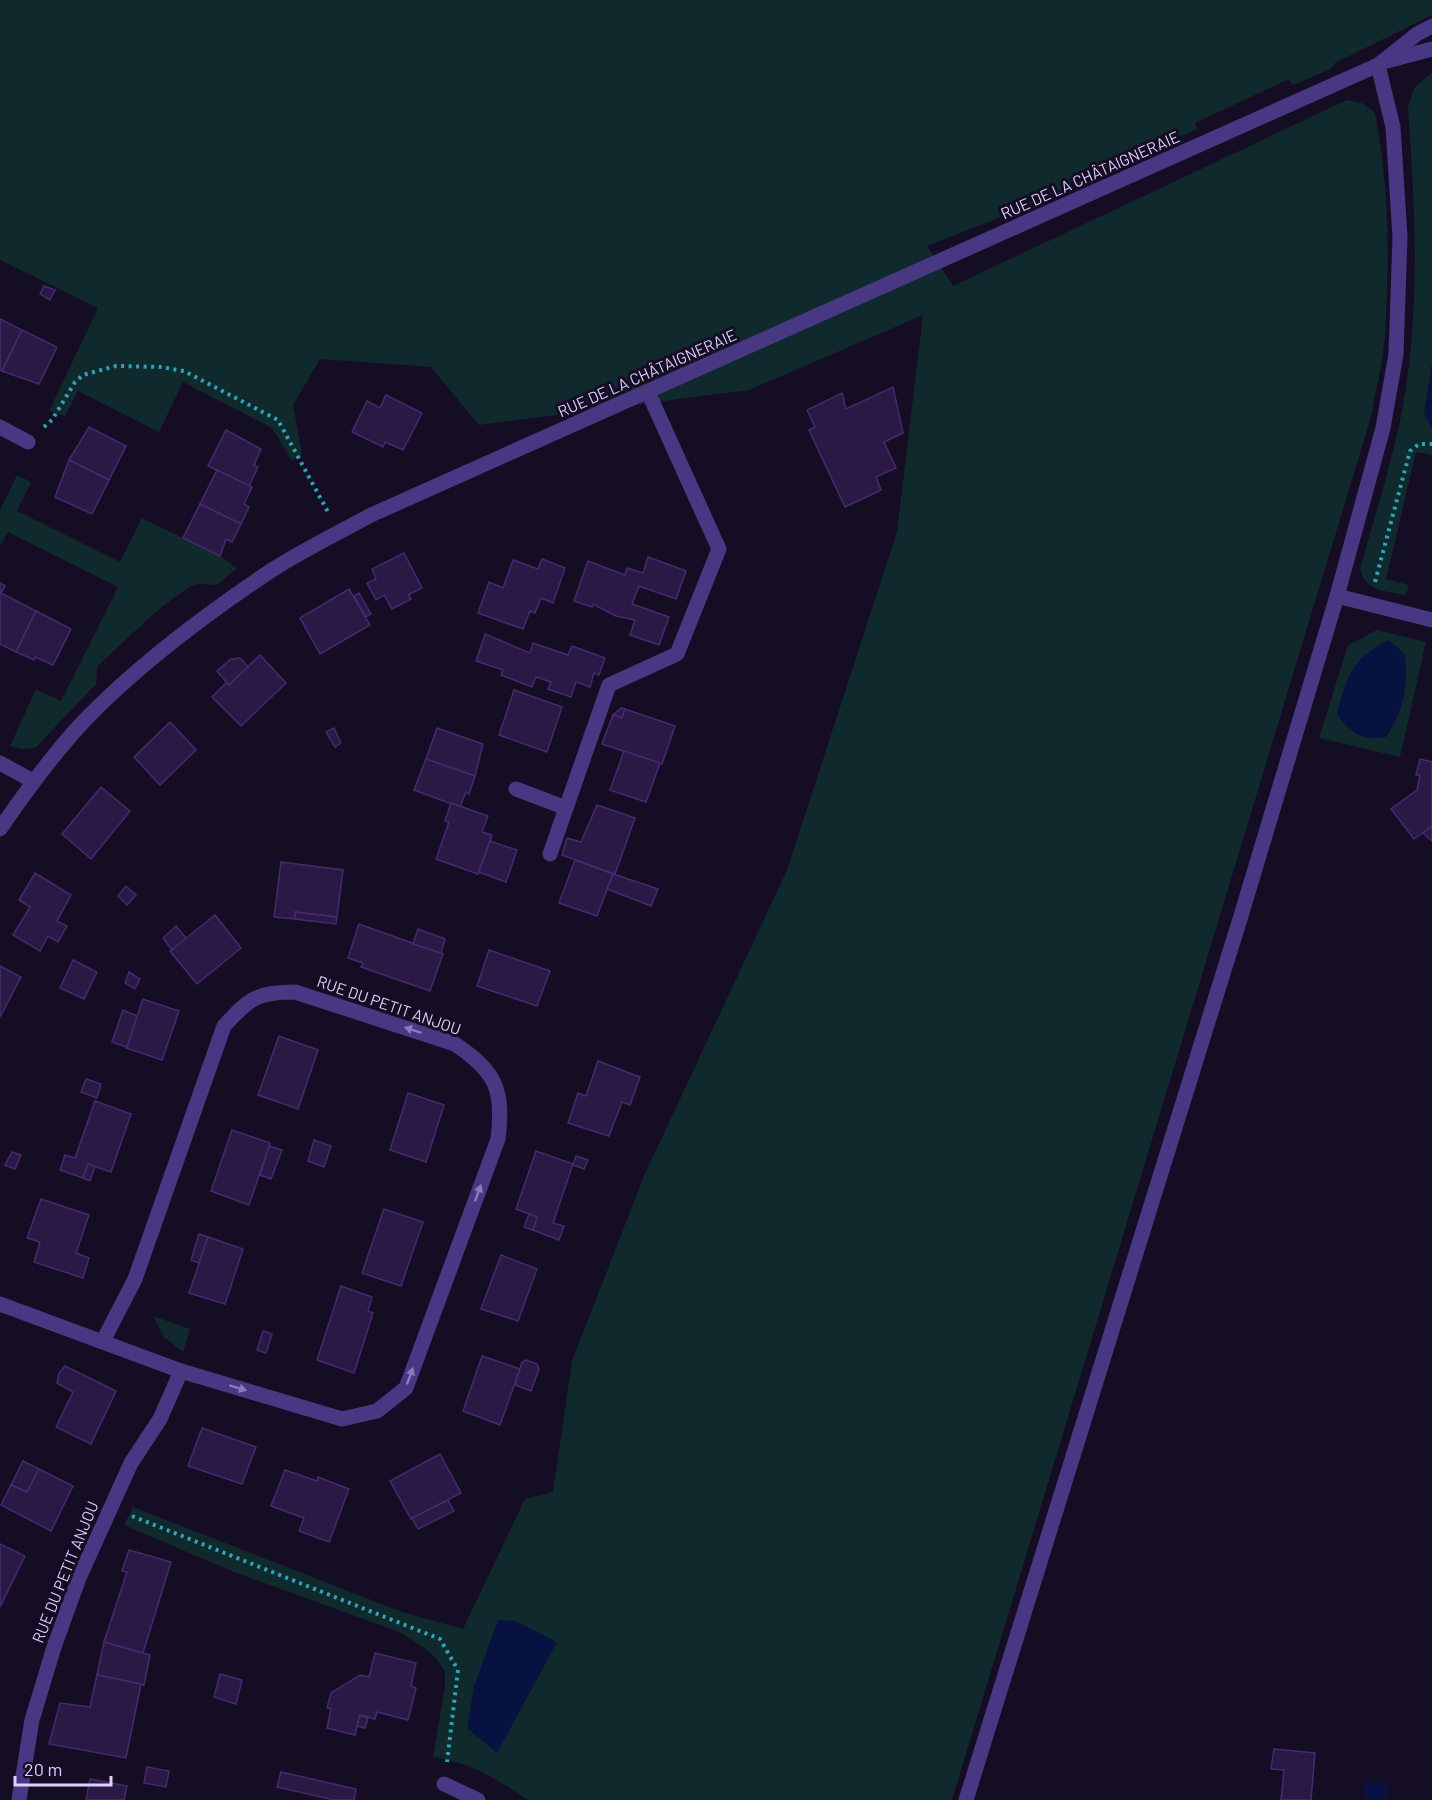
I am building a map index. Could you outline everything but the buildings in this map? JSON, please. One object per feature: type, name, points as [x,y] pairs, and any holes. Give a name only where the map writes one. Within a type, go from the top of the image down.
[{"type":"street","name":"RUE DE LA CHÂTAIGNERAIE","points":[[1381,63],[1417,34],[1432,26]]},
{"type":"street","name":"RUE DE LA CHÂTAIGNERAIE","points":[[0,829],[33,781],[84,722],[136,673],[199,622],[273,570],[371,515],[1381,63],[1432,49]]},
{"type":"street","points":[[966,1800],[1072,1466],[1337,596],[1383,428],[1396,354],[1400,226],[1394,128],[1381,63]]},
{"type":"street","points":[[550,854],[609,686],[677,654],[719,549],[648,392]]},
{"type":"street","points":[[0,428],[28,442]]},
{"type":"street","points":[[1337,596],[1432,621]]},
{"type":"street","points":[[0,764],[33,781]]},
{"type":"street","points":[[516,789],[566,808]]},
{"type":"street","name":"RUE DU PETIT ANJOU","points":[[0,1304],[182,1371],[342,1419],[377,1411],[406,1388],[498,1139],[501,1110],[495,1082],[477,1059],[455,1044],[295,992],[267,992],[243,1005],[224,1026],[135,1279],[103,1341]]},
{"type":"street","name":"RUE DU PETIT ANJOU","points":[[19,1800],[32,1720],[54,1647],[79,1578],[130,1462],[160,1419],[182,1371]]},
{"type":"street","points":[[444,1784],[478,1800]]},
{"type":"path","points":[[28,442],[52,420],[75,382],[83,375],[116,366],[160,367],[184,371],[278,420],[340,532]]},
{"type":"path","points":[[1367,587],[1376,581],[1410,451],[1419,444],[1432,444]]},
{"type":"path","points":[[111,1507],[440,1639],[458,1670],[444,1784]]},
{"type":"green space","points":[[0,0],[1432,0],[1432,15],[1335,63],[1331,69],[1293,85],[1289,79],[1195,123],[1197,129],[1009,214],[927,246],[953,286],[1347,100],[1362,103],[1375,113],[1386,195],[1388,280],[1384,345],[1371,417],[952,1800],[528,1800],[472,1768],[433,1757],[445,1687],[445,1672],[437,1659],[425,1648],[399,1632],[234,1572],[124,1525],[133,1507],[402,1612],[463,1629],[525,1499],[553,1492],[572,1361],[644,1176],[787,870],[897,532],[923,315],[749,390],[479,425],[431,367],[320,359],[293,405],[302,454],[292,461],[272,428],[183,382],[159,432],[78,391],[65,416],[49,411],[98,308],[0,260]]},
{"type":"green space","points":[[1432,73],[1432,455],[1416,452],[1386,579],[1409,585],[1406,595],[1377,589],[1367,582],[1360,569],[1393,451],[1408,373],[1415,259],[1408,107],[1414,88]]},
{"type":"green space","points":[[17,475],[31,482],[17,511],[120,562],[142,518],[220,556],[237,568],[217,585],[198,584],[162,607],[97,667],[96,684],[35,748],[21,749],[10,746],[36,689],[61,701],[118,587],[8,532],[0,546],[0,510]]},
{"type":"green space","points":[[1377,630],[1426,642],[1400,757],[1319,738],[1348,645]]},
{"type":"green space","points":[[153,1316],[190,1329],[183,1352],[164,1337]]},
{"type":"shaded area","points":[[1432,362],[1432,428],[1424,414]]},
{"type":"shaded area","points":[[1388,640],[1404,653],[1406,675],[1404,697],[1397,718],[1386,737],[1364,737],[1347,727],[1337,715],[1340,702],[1352,670],[1366,654]]},
{"type":"shaded area","points":[[498,1620],[515,1621],[557,1642],[497,1753],[467,1728],[474,1686]]},
{"type":"shaded area","points":[[1365,1781],[1389,1783],[1387,1800],[1364,1800]]}]
